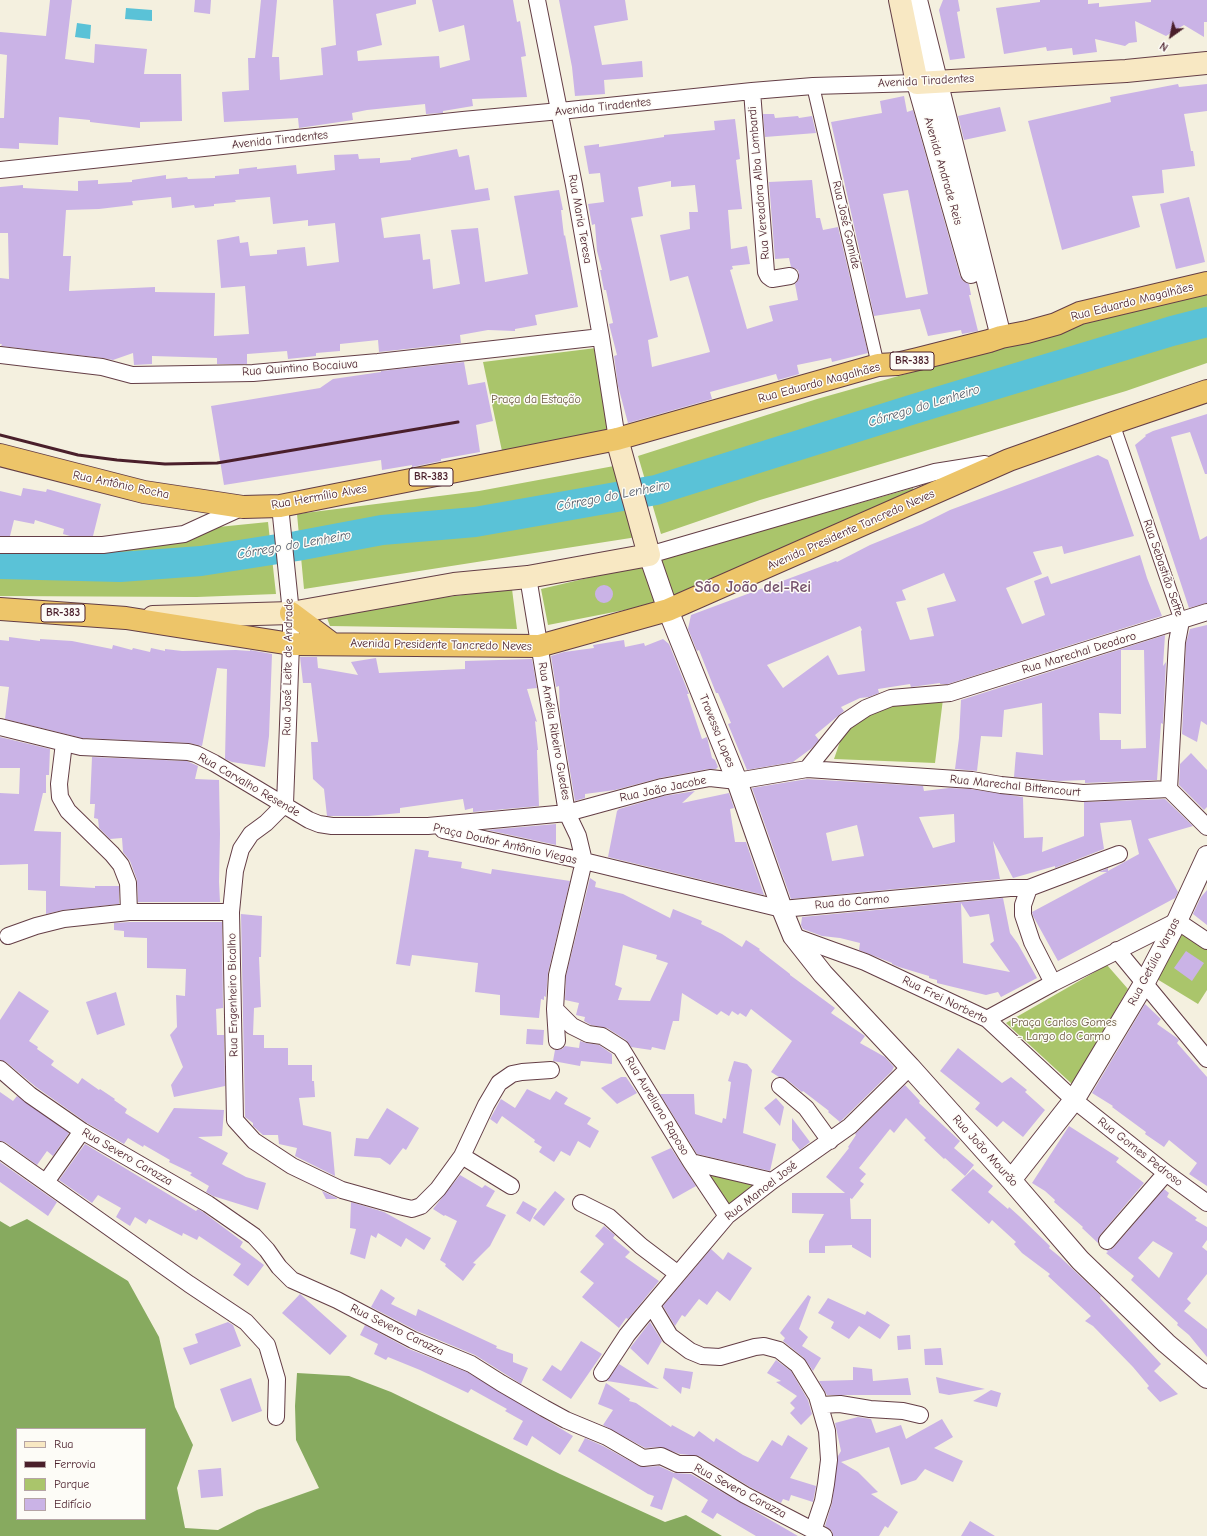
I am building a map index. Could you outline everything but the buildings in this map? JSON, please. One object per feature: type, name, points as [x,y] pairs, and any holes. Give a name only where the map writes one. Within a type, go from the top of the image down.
[{"type":"highway","name":"Rua Eduardo Magalhães","points":[[617,439],[878,365],[897,364],[1027,332],[1056,324],[1080,313],[1207,283]]},
{"type":"highway","name":"Avenida Presidente Tancredo Neves","points":[[0,609],[126,618],[291,644],[331,643],[539,646],[668,610],[1009,460],[1207,391]]},
{"type":"highway","name":"Rua Hermílio Alves","points":[[243,507],[280,506],[617,439]]},
{"type":"highway","name":"Rua Antônio Rocha","points":[[0,456],[144,492],[243,507]]},
{"type":"highway","points":[[291,610],[331,643]]},
{"type":"main road","name":"Avenida Andrade Reis","points":[[900,0],[927,82]]},
{"type":"main road","name":"Avenida Tiradentes","points":[[927,82],[1126,70],[1207,62]]},
{"type":"main road","points":[[617,439],[648,549]]},
{"type":"main road","name":"Avenida Presidente Tancredo Neves","points":[[126,618],[291,610],[454,584],[528,577],[648,549]]},
{"type":"street","name":"Rua Maria Teresa","points":[[537,0],[560,111],[601,337],[617,439]]},
{"type":"street","name":"Avenida Andrade Reis","points":[[918,0],[927,82],[995,339]]},
{"type":"street","name":"Avenida Tiradentes","points":[[0,170],[752,91],[813,86],[927,82]]},
{"type":"street","name":"Rua José Gomide","points":[[813,86],[878,365]]},
{"type":"street","name":"Rua Vereadora Alba Lombardi","points":[[752,91],[766,272],[772,279],[790,276]]},
{"type":"street","name":"Rua Quintino Bocaiuva","points":[[0,355],[102,367],[132,375],[253,373],[378,362],[601,337]]},
{"type":"street","name":"Rua Sebastião Sette","points":[[1113,423],[1181,621],[1177,642],[1169,789]]},
{"type":"street","name":"Avenida Presidente Tancredo Neves","points":[[648,549],[934,472],[1009,460]]},
{"type":"street","name":"Rua José Leite de Andrade","points":[[280,506],[291,610],[285,804]]},
{"type":"street","name":"Rua Hermílio Alves","points":[[0,545],[103,545],[184,534],[243,507]]},
{"type":"street","name":"Travessa Lopes","points":[[648,549],[668,610],[737,781],[782,909]]},
{"type":"street","name":"Rua Amélia Ribeiro Guedes","points":[[528,577],[567,813]]},
{"type":"street","name":"Rua Marechal Deodoro","points":[[807,769],[845,722],[866,708],[891,698],[950,694],[1207,612]]},
{"type":"street","name":"Rua Carvalho Resende","points":[[0,727],[64,743],[97,749],[188,752],[196,754],[285,804],[309,820],[324,825],[428,826]]},
{"type":"street","points":[[64,743],[59,784],[60,797],[70,814],[112,854],[121,865],[128,882],[129,912]]},
{"type":"street","name":"Rua João Jacobe","points":[[567,813],[662,787],[710,778],[737,781],[807,769]]},
{"type":"street","name":"Rua Marechal Bittencourt","points":[[807,769],[972,780],[1001,785],[1083,793],[1169,789]]},
{"type":"street","points":[[1169,789],[1207,827]]},
{"type":"street","name":"Rua Engenheiro Bicalho","points":[[285,804],[266,823],[251,834],[243,844],[235,871],[231,912],[235,1120],[254,1141],[292,1166],[342,1190],[399,1206],[412,1208],[422,1206],[462,1156]]},
{"type":"street","name":"Praça Doutor Antônio Viegas","points":[[567,813],[578,836],[584,861],[428,826],[567,813]]},
{"type":"street","name":"Rua do Carmo","points":[[584,861],[782,909],[1010,888],[1029,888],[1120,854]]},
{"type":"street","name":"Rua Getúlio Vargas","points":[[1011,1180],[1074,1100],[1145,982],[1177,921],[1207,856]]},
{"type":"street","points":[[557,1041],[555,1009],[557,975],[584,861]]},
{"type":"street","points":[[1029,888],[1023,905],[1023,915],[1032,942],[1053,983]]},
{"type":"street","name":"Rua João Mourão","points":[[782,909],[793,936],[823,974],[910,1067],[1080,1260],[1166,1343],[1207,1378]]},
{"type":"street","points":[[8,936],[23,929],[64,919],[129,912],[231,912]]},
{"type":"street","points":[[987,1019],[1053,983],[1177,921],[1207,941]]},
{"type":"street","name":"Rua Frei Norberto","points":[[793,936],[865,962],[987,1019],[1074,1100]]},
{"type":"street","points":[[1117,950],[1145,982],[1207,1059]]},
{"type":"street","name":"Rua Aureliano Raposo","points":[[555,1009],[572,1026],[588,1034],[602,1036],[621,1048],[691,1162],[727,1216]]},
{"type":"street","name":"Rua Manoel José","points":[[602,1373],[627,1335],[727,1216],[772,1181],[830,1141],[856,1120],[910,1067]]},
{"type":"street","name":"Rua Severo Carazza","points":[[0,1069],[30,1094],[82,1131],[208,1204],[254,1236],[267,1250],[279,1267],[292,1280],[337,1300],[413,1340],[471,1364],[566,1420],[607,1437],[643,1458],[661,1456],[678,1464],[694,1464],[745,1495],[818,1533]]},
{"type":"street","points":[[511,1186],[462,1156],[493,1091],[499,1083],[512,1074],[535,1070],[551,1070]]},
{"type":"street","points":[[780,1086],[806,1108],[830,1141]]},
{"type":"street","name":"Rua Gomes Pedroso","points":[[1074,1100],[1166,1173],[1207,1203]]},
{"type":"street","points":[[46,1182],[82,1131]]},
{"type":"street","points":[[0,1150],[189,1284],[246,1322],[267,1345],[277,1379],[276,1417]]},
{"type":"street","points":[[691,1162],[772,1181]]},
{"type":"street","points":[[1107,1241],[1166,1173]]},
{"type":"street","points":[[581,1203],[609,1217],[641,1246],[678,1274]]},
{"type":"street","points":[[652,1306],[670,1336],[684,1348],[702,1356],[720,1357],[755,1347],[764,1346],[779,1350],[798,1365],[821,1405],[827,1431],[828,1472],[818,1533]]},
{"type":"street","points":[[821,1405],[840,1404],[870,1409],[907,1412],[920,1415]]},
{"type":"green space","points":[[1207,289],[1207,363],[1126,391],[760,500],[661,534],[638,456],[817,399]]},
{"type":"green space","name":"Praça da Estação","points":[[596,348],[611,432],[502,451],[483,362]]},
{"type":"green space","points":[[614,466],[637,537],[304,589],[297,514],[479,491]]},
{"type":"green space","points":[[913,488],[915,494],[672,600],[658,560]]},
{"type":"green space","points":[[268,522],[276,594],[197,597],[0,596],[0,549]]},
{"type":"green space","points":[[651,563],[665,602],[548,625],[541,589]]},
{"type":"green space","points":[[512,589],[517,629],[330,626],[327,618],[331,611]]},
{"type":"green space","points":[[943,699],[935,763],[834,759],[843,733],[864,717],[889,705]]},
{"type":"green space","points":[[1182,929],[1207,945],[1207,990],[1198,1004],[1152,976]]},
{"type":"green space","name":"Praça Carlos Gomes - Largo do Carmo","points":[[1107,965],[1128,989],[1072,1084],[1006,1023]]},
{"type":"green space","points":[[701,1166],[759,1183],[728,1211]]},
{"type":"green space","points":[[27,1219],[128,1281],[159,1337],[175,1407],[193,1445],[177,1488],[185,1528],[218,1530],[257,1510],[319,1488],[296,1440],[295,1406],[297,1373],[349,1376],[391,1392],[560,1474],[665,1522],[686,1515],[722,1536],[0,1536],[0,1221],[10,1227]]},
{"type":"water","points":[[126,8],[152,10],[152,21],[125,19]]},
{"type":"water","points":[[77,23],[91,25],[90,39],[75,37]]},
{"type":"waterway","name":"Córrego do Lenheiro","points":[[0,564],[120,567],[201,561],[297,546],[382,530],[475,522],[656,490],[914,409],[1172,331],[1207,322]]},
{"type":"railway","points":[[0,435],[78,455],[165,464],[217,463],[458,422]]},
{"type":"district","name":"São João del-Rei","points":[[753,587]]}]
